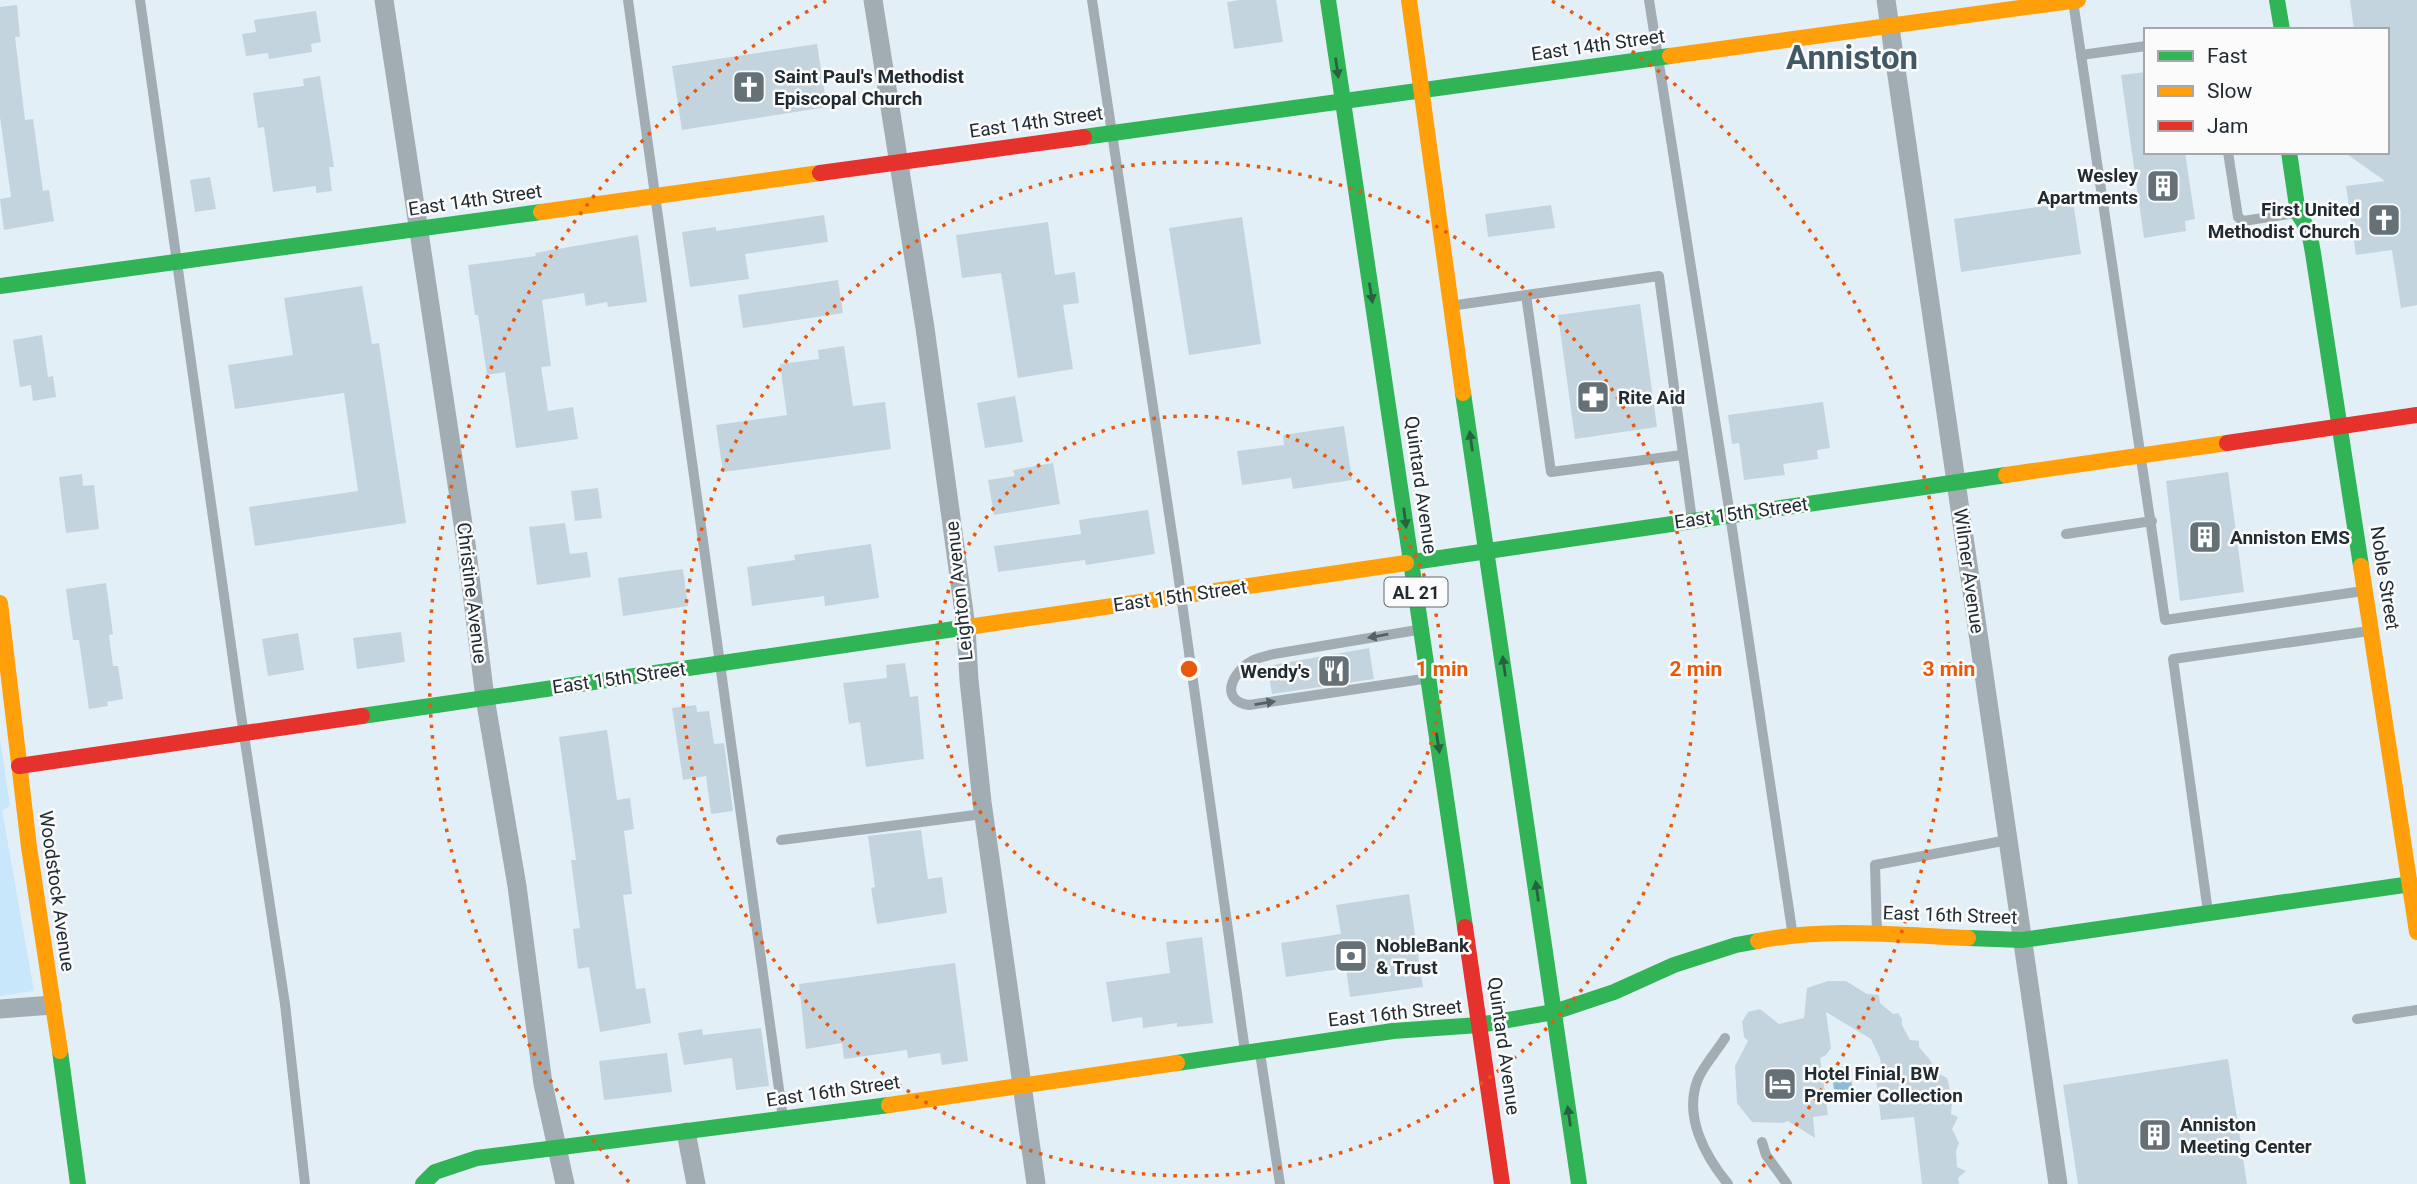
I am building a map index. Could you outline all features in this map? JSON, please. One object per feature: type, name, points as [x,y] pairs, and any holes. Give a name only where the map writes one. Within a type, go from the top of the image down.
[{"type":"main road","name":"Quintard Avenue","points":[[1328,0],[1502,1184]]},
{"type":"main road","points":[[1409,0],[1579,1184]]},
{"type":"main road","name":"East 14th Street","points":[[0,286],[2078,0]]},
{"type":"main road","points":[[2277,0],[2282,28]]},
{"type":"main road","name":"Noble Street","points":[[2289,154],[2298,213],[2309,231],[2341,425],[2371,630],[2414,884],[2417,932]]},
{"type":"main road","name":"Noble Street","points":[[2309,231],[2315,208]]},
{"type":"main road","name":"East 15th Street","points":[[19,766],[2417,415]]},
{"type":"main road","name":"Woodstock Avenue","points":[[0,603],[29,848],[46,947],[78,1184]]},
{"type":"main road","name":"East 16th Street","points":[[423,1184],[435,1172],[477,1158],[1022,1088],[1252,1051],[1393,1031],[1479,1025],[1554,1012],[1614,992],[1674,965],[1736,945],[1792,934],[1877,933],[2022,940],[2414,884]]},
{"type":"street","name":"Christine Avenue","points":[[384,0],[466,544],[485,698],[517,886],[543,1084],[565,1184]]},
{"type":"street","name":"Leighton Avenue","points":[[873,0],[925,328],[966,627],[984,814],[1036,1184]]},
{"type":"street","name":"Wilmer Avenue","points":[[1886,0],[2058,1184]]},
{"type":"street","points":[[0,1009],[52,1004]]},
{"type":"street","points":[[686,1132],[696,1184]]},
{"type":"lane","points":[[140,0],[285,1004],[305,1184]]},
{"type":"lane","points":[[628,0],[783,1119]]},
{"type":"lane","points":[[1092,0],[1252,1051],[1280,1184]]},
{"type":"lane","points":[[1649,0],[1730,515],[1792,934]]},
{"type":"lane","points":[[2073,1],[2165,620],[2365,590]]},
{"type":"lane","points":[[2081,55],[2144,46]]},
{"type":"lane","points":[[2228,154],[2238,217],[2243,221],[2298,213]]},
{"type":"lane","points":[[1451,306],[1659,276],[1692,520]]},
{"type":"lane","points":[[1526,295],[1551,472],[1682,456]]},
{"type":"lane","points":[[2066,534],[2152,522]]},
{"type":"lane","points":[[1421,629],[1253,660],[1238,672],[1231,684],[1232,694],[1236,701],[1249,705],[1429,678]]},
{"type":"lane","points":[[2208,913],[2173,659],[2371,630]]},
{"type":"lane","points":[[781,840],[984,814]]},
{"type":"lane","points":[[1877,933],[1875,865],[2008,840]]},
{"type":"lane","points":[[2357,1019],[2417,1010]]},
{"type":"lane","points":[[1725,1038],[1698,1078],[1693,1114],[1710,1160],[1728,1184]]},
{"type":"lane","points":[[1762,1142],[1766,1155],[1787,1184]]},
{"type":"shaded area","points":[[0,738],[10,806],[2,810],[34,991],[0,996]]},
{"type":"shaded area","points":[[1849,1066],[1854,1099],[1836,1102],[1831,1070]]},
{"type":"building","points":[[1276,0],[1283,42],[1234,49],[1227,2]]},
{"type":"building","name":"First United Methodist Church","points":[[2350,0],[2417,0],[2417,305],[2401,308],[2392,250],[2356,255],[2346,186],[2385,181],[2347,154],[2389,154],[2389,28],[2354,28]]},
{"type":"building","points":[[17,5],[20,37],[15,37],[25,120],[33,119],[43,191],[49,190],[54,221],[4,230],[0,199],[11,197],[0,117],[0,7]]},
{"type":"building","points":[[316,11],[321,42],[311,44],[312,52],[269,59],[268,53],[246,56],[242,34],[256,32],[254,20]]},
{"type":"building","name":"Saint Paul's Methodist Episcopal Church","points":[[817,44],[827,107],[682,130],[672,66]]},
{"type":"building","name":"Wesley Apartments","points":[[2144,72],[2144,154],[2185,154],[2195,219],[2185,221],[2186,231],[2144,238],[2121,75]]},
{"type":"building","points":[[320,76],[334,167],[329,167],[332,191],[316,193],[316,186],[273,192],[264,127],[258,128],[253,93],[304,86],[303,79]]},
{"type":"building","points":[[210,177],[216,209],[195,212],[190,180]]},
{"type":"building","points":[[2073,202],[2081,254],[1961,272],[1954,219]]},
{"type":"building","points":[[1551,205],[1555,228],[1488,237],[1485,214]]},
{"type":"building","points":[[824,215],[828,242],[745,254],[749,279],[690,287],[682,232],[716,227],[716,231]]},
{"type":"building","points":[[1242,217],[1261,344],[1189,355],[1169,228]]},
{"type":"building","points":[[1048,222],[1055,275],[1075,272],[1079,303],[1063,305],[1073,369],[1018,378],[1001,273],[962,278],[956,235]]},
{"type":"building","points":[[638,235],[647,302],[608,307],[607,302],[586,306],[584,293],[542,300],[551,366],[541,367],[548,411],[573,407],[578,439],[516,448],[505,372],[487,375],[468,265],[536,256],[535,253]]},
{"type":"building","points":[[838,280],[843,313],[743,328],[738,295]]},
{"type":"building","points":[[362,286],[372,344],[379,343],[406,523],[255,546],[249,507],[358,491],[344,393],[235,409],[228,365],[293,355],[284,298]]},
{"type":"building","name":"Rite Aid","points":[[1640,304],[1657,427],[1575,439],[1558,315]]},
{"type":"building","points":[[42,335],[48,377],[53,376],[56,397],[33,401],[31,385],[20,387],[13,340]]},
{"type":"building","points":[[844,346],[853,406],[885,402],[891,449],[723,472],[716,425],[787,415],[780,364],[819,359],[818,350]]},
{"type":"building","points":[[1015,396],[1023,442],[985,448],[977,403]]},
{"type":"building","points":[[1823,402],[1830,448],[1817,450],[1818,459],[1783,464],[1785,475],[1744,480],[1739,443],[1732,444],[1728,415]]},
{"type":"building","points":[[1344,426],[1352,480],[1293,489],[1291,478],[1242,485],[1237,451],[1284,445],[1283,435]]},
{"type":"building","points":[[1053,463],[1060,504],[994,515],[988,480],[1015,476],[1013,470]]},
{"type":"building","name":"Anniston EMS","points":[[2228,472],[2244,592],[2180,601],[2166,481]]},
{"type":"building","points":[[82,474],[83,486],[94,485],[99,529],[66,533],[59,477]]},
{"type":"building","points":[[598,488],[602,518],[575,521],[571,491]]},
{"type":"building","points":[[1148,510],[1155,554],[1086,565],[1085,560],[998,572],[994,546],[1081,534],[1079,520]]},
{"type":"building","points":[[565,523],[570,554],[587,552],[591,577],[537,585],[529,527]]},
{"type":"building","points":[[871,544],[879,598],[825,606],[824,596],[752,606],[747,567],[795,560],[794,555]]},
{"type":"building","points":[[683,569],[688,606],[623,616],[618,578]]},
{"type":"building","points":[[106,583],[113,634],[109,635],[113,666],[118,666],[123,699],[107,702],[108,706],[89,709],[79,640],[73,640],[66,589]]},
{"type":"building","points":[[401,632],[405,662],[357,669],[353,638]]},
{"type":"building","points":[[298,633],[304,670],[268,676],[262,639]]},
{"type":"building","name":"Wendy's","points":[[1369,648],[1374,679],[1272,694],[1267,666]]},
{"type":"building","points":[[905,663],[910,697],[918,696],[924,759],[866,767],[860,722],[849,724],[843,683],[887,678],[886,665]]},
{"type":"building","points":[[696,705],[697,712],[709,711],[714,744],[724,743],[733,811],[711,814],[706,776],[683,780],[672,708]]},
{"type":"building","points":[[607,730],[617,800],[630,798],[634,829],[624,831],[632,894],[623,895],[636,989],[645,988],[651,1023],[600,1032],[589,967],[578,969],[573,929],[580,928],[571,860],[576,860],[559,737]]},
{"type":"building","points":[[921,830],[928,879],[942,877],[947,913],[877,924],[871,888],[875,887],[868,836]]},
{"type":"building","name":"NobleBank & Trust","points":[[1409,894],[1423,987],[1350,997],[1346,968],[1286,977],[1281,943],[1341,934],[1336,905]]},
{"type":"building","points":[[1202,937],[1213,1023],[1177,1027],[1177,1023],[1143,1028],[1142,1017],[1112,1022],[1106,982],[1170,973],[1166,942]]},
{"type":"building","points":[[955,963],[968,1061],[942,1065],[940,1053],[908,1058],[907,1050],[844,1059],[842,1043],[806,1049],[799,984]]},
{"type":"building","name":"Hotel Finial, BW Premier Collection","points":[[1828,981],[1846,981],[1867,994],[1879,995],[1880,1003],[1893,1014],[1898,1013],[1910,1040],[1919,1041],[1919,1047],[1931,1061],[1935,1072],[1947,1078],[1953,1094],[1951,1114],[1958,1117],[1952,1129],[1959,1143],[1956,1151],[1957,1167],[1966,1171],[1958,1178],[1959,1184],[1922,1184],[1914,1117],[1881,1120],[1876,1079],[1883,1078],[1880,1058],[1871,1039],[1826,1012],[1831,1048],[1820,1058],[1828,1115],[1813,1117],[1815,1138],[1788,1121],[1752,1122],[1737,1103],[1735,1066],[1748,1041],[1744,1037],[1742,1022],[1748,1012],[1760,1009],[1779,1024],[1804,1018],[1807,988]]},
{"type":"building","points":[[761,1028],[769,1086],[736,1090],[732,1058],[684,1065],[678,1033],[702,1029],[703,1035]]},
{"type":"building","points":[[667,1053],[672,1092],[604,1100],[599,1061]]},
{"type":"building","name":"Anniston Meeting Center","points":[[2228,1059],[2247,1184],[2078,1184],[2063,1085]]},
{"type":"traffic: fast","points":[[1328,0],[1465,927]]},
{"type":"traffic: fast","points":[[2277,0],[2282,28]]},
{"type":"traffic: fast","points":[[1084,137],[1670,56]]},
{"type":"traffic: fast","points":[[2289,154],[2298,213],[2309,231],[2313,253],[2361,566]]},
{"type":"traffic: fast","points":[[0,286],[541,212]]},
{"type":"traffic: fast","points":[[1463,393],[1579,1184]]},
{"type":"traffic: fast","points":[[1406,563],[2006,475]]},
{"type":"traffic: fast","points":[[362,716],[968,627]]},
{"type":"traffic: fast","points":[[1968,938],[2022,940],[2411,884]]},
{"type":"traffic: fast","points":[[1177,1063],[1393,1031],[1479,1025],[1554,1012],[1614,992],[1674,965],[1736,945],[1758,941]]},
{"type":"traffic: fast","points":[[60,1051],[78,1184]]},
{"type":"traffic: fast","points":[[423,1184],[435,1172],[477,1158],[889,1105]]},
{"type":"traffic: slow","points":[[1409,0],[1463,393]]},
{"type":"traffic: slow","points":[[1670,56],[2078,0]]},
{"type":"traffic: slow","points":[[541,212],[820,173]]},
{"type":"traffic: slow","points":[[2006,475],[2227,443]]},
{"type":"traffic: slow","points":[[968,627],[1406,563]]},
{"type":"traffic: slow","points":[[2361,566],[2417,932]]},
{"type":"traffic: slow","points":[[0,603],[29,847],[60,1051]]},
{"type":"traffic: slow","points":[[1758,941],[1836,933],[1968,938]]},
{"type":"traffic: slow","points":[[889,1105],[1177,1063]]},
{"type":"traffic: jam","points":[[820,173],[1084,137]]},
{"type":"traffic: jam","points":[[2227,443],[2417,415]]},
{"type":"traffic: jam","points":[[19,766],[362,716]]},
{"type":"traffic: jam","points":[[1465,927],[1502,1184]]},
{"type":"place","name":"Saint Paul's Methodist Episcopal Church","points":[[749,87]]},
{"type":"place","name":"Wesley Apartments","points":[[2163,186]]},
{"type":"place","name":"First United Methodist Church","points":[[2384,220]]},
{"type":"place","name":"Rite Aid","points":[[1593,397]]},
{"type":"place","name":"Anniston EMS","points":[[2205,537]]},
{"type":"place","name":"Wendy's","points":[[1334,671]]},
{"type":"place","name":"NobleBank & Trust","points":[[1351,956]]},
{"type":"place","name":"Hotel Finial, BW Premier Collection","points":[[1780,1084]]},
{"type":"place","name":"Anniston Meeting Center","points":[[2155,1135]]},
{"type":"district","name":"Anniston","points":[[1852,57]]}]
